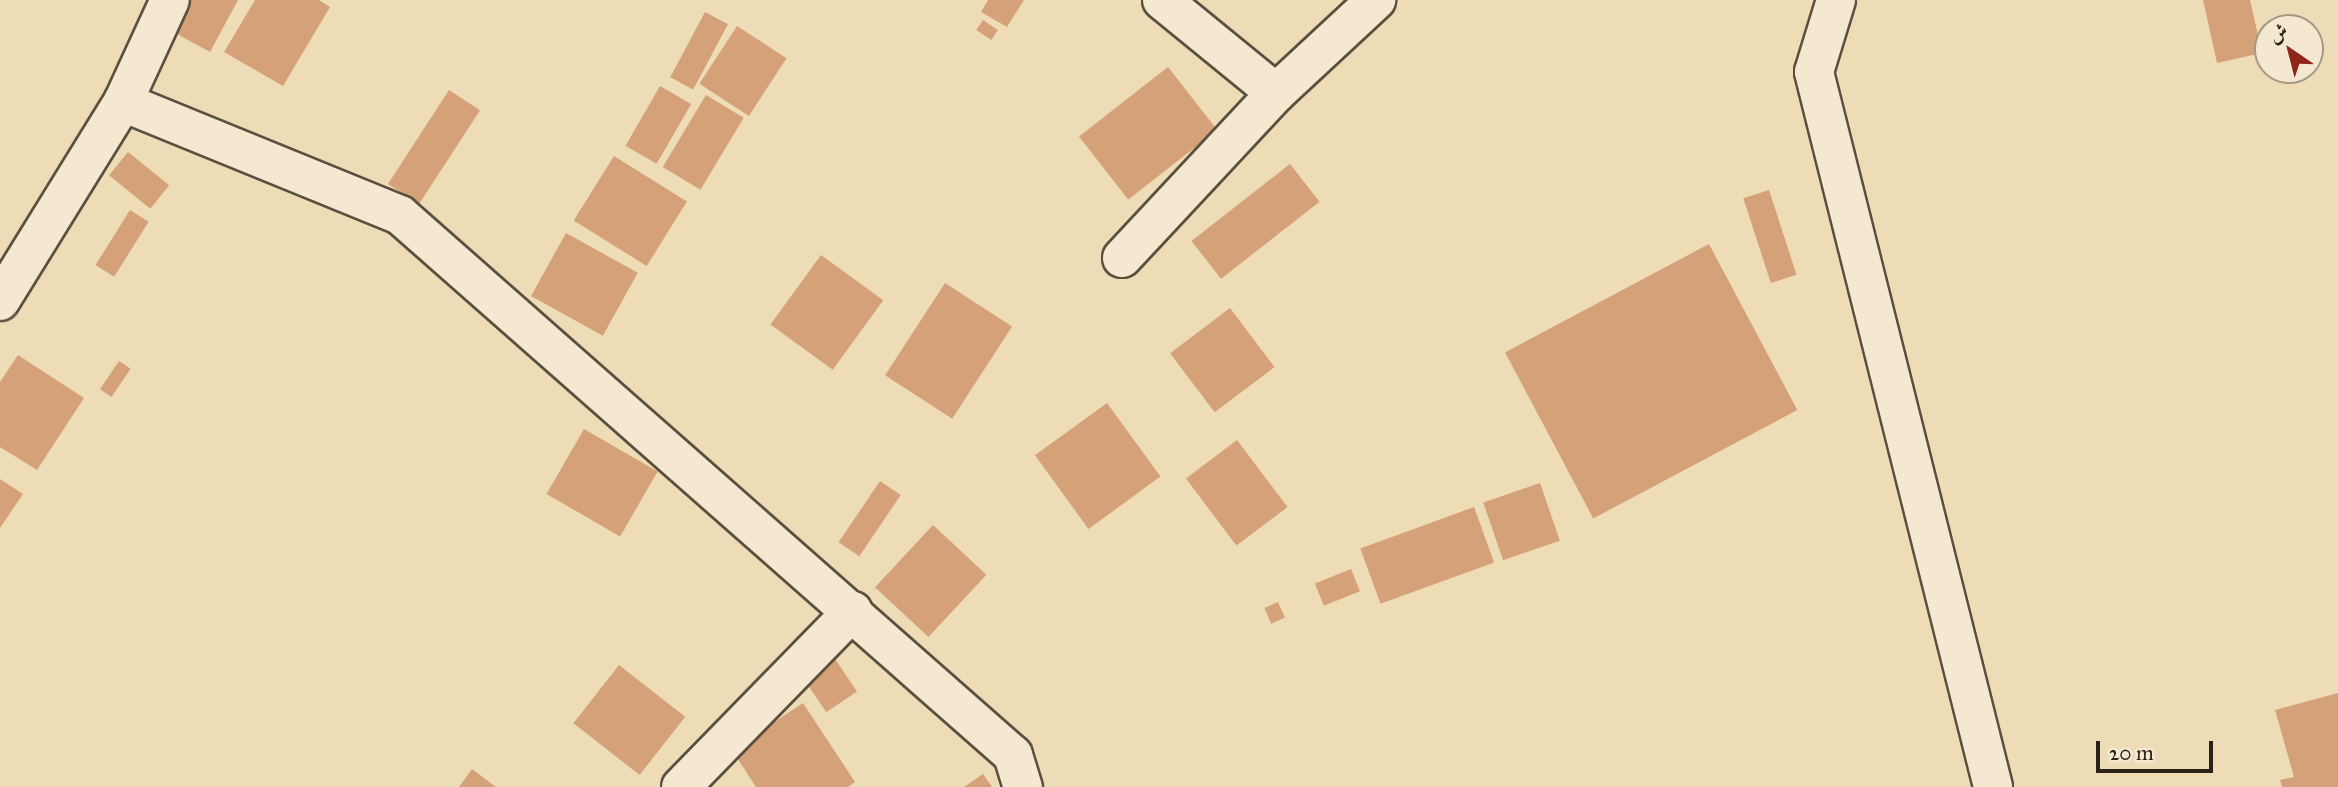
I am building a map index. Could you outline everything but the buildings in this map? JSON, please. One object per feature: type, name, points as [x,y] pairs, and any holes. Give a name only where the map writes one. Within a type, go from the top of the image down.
[{"type":"street","points":[[0,301],[122,102],[170,0]]},
{"type":"street","points":[[1162,0],[1276,93]]},
{"type":"street","points":[[1122,258],[1276,93],[1376,0]]},
{"type":"street","points":[[1836,0],[1814,72],[1993,787]]},
{"type":"street","points":[[122,102],[400,215],[853,611],[1013,755],[1023,787]]},
{"type":"street","points":[[681,787],[853,611]]}]
